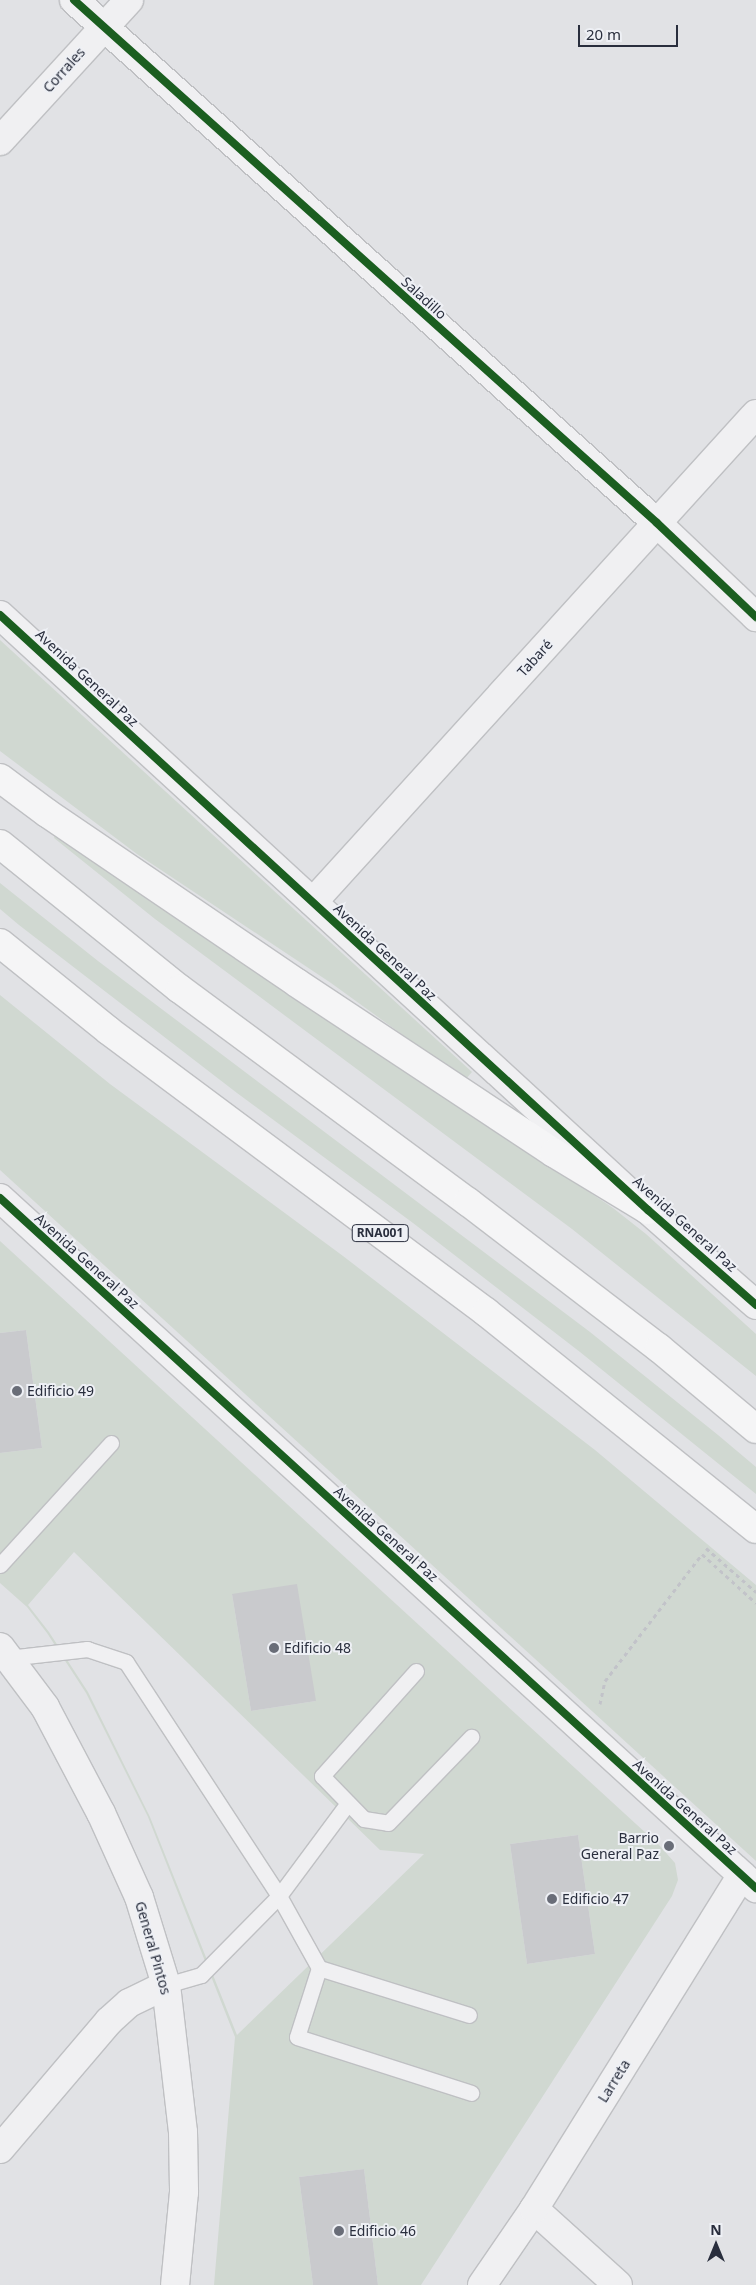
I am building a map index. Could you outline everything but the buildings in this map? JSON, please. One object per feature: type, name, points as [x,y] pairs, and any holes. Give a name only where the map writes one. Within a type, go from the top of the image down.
[{"type":"highway","points":[[0,778],[72,830],[305,989],[554,1153],[648,1210]]},
{"type":"highway","points":[[0,844],[180,989],[468,1202],[659,1348],[756,1429]]},
{"type":"highway","name":"RNA001","points":[[0,943],[110,1031],[486,1312],[756,1529]]},
{"type":"street","name":"Saladillo","points":[[74,0],[657,524],[756,617]]},
{"type":"street","name":"Corrales","points":[[0,141],[129,0]]},
{"type":"street","name":"Tabaré","points":[[313,902],[756,414]]},
{"type":"street","name":"Avenida General Paz","points":[[0,615],[648,1210],[756,1305]]},
{"type":"street","name":"Avenida General Paz","points":[[0,1198],[749,1881]]},
{"type":"street","name":"General Pintos","points":[[4,1652],[46,1707],[101,1813],[139,1897],[166,1985],[183,2132],[184,2192],[175,2285]]},
{"type":"street","name":"Larreta","points":[[482,2285],[749,1881]]},
{"type":"street","points":[[0,2149],[108,2021],[129,2002],[166,1985]]},
{"type":"street","points":[[534,2209],[618,2285]]},
{"type":"lane","points":[[0,1565],[111,1442]]},
{"type":"lane","points":[[4,1652],[87,1649],[126,1662],[279,1896],[319,1968],[469,2015]]},
{"type":"lane","points":[[416,1671],[322,1776],[364,1819],[388,1823],[470,1737]]},
{"type":"lane","points":[[166,1985],[201,1975],[279,1896],[348,1803]]},
{"type":"lane","points":[[319,1968],[297,2037],[470,2093]]},
{"type":"path","points":[[706,1548],[756,1592]]},
{"type":"path","points":[[600,1708],[605,1681],[702,1554],[756,1603]]},
{"type":"shaded area","points":[[0,640],[472,1072],[465,1080],[331,983],[137,854],[0,751]]},
{"type":"shaded area","points":[[55,834],[613,1208],[646,1234],[756,1334],[756,1376],[572,1229],[155,919],[54,838]]},
{"type":"shaded area","points":[[0,883],[98,961],[590,1332],[718,1435],[756,1467],[756,1494],[580,1352],[413,1223],[237,1093],[19,925],[0,909]]},
{"type":"shaded area","points":[[0,995],[110,1084],[343,1256],[595,1450],[756,1585],[756,1861],[0,1170]]},
{"type":"shaded area","points":[[0,1241],[660,1846],[675,1863],[678,1880],[672,1896],[421,2285],[378,2285],[364,2169],[299,2177],[313,2285],[214,2285],[235,2037],[148,1817],[86,1693],[47,1633],[27,1607],[0,1583],[0,1453],[42,1448],[26,1330],[0,1333]],"holes":[[[74,1552],[380,1850],[424,1854],[237,2035],[150,1817],[88,1692],[49,1632],[28,1605]],[[232,1594],[316,1701],[251,1711]],[[578,1835],[595,1954],[527,1964],[510,1844]]]},
{"type":"cycle path","points":[[74,0],[657,523],[756,617]]},
{"type":"cycle path","points":[[0,615],[648,1210],[756,1305]]},
{"type":"cycle path","points":[[0,1198],[756,1888]]},
{"type":"place","name":"Edificio 49","points":[[17,1391]]},
{"type":"place","name":"Edificio 48","points":[[274,1648]]},
{"type":"place","name":"Barrio General Paz","points":[[669,1846]]},
{"type":"place","name":"Edificio 47","points":[[552,1899]]},
{"type":"place","name":"Edificio 46","points":[[339,2231]]}]
